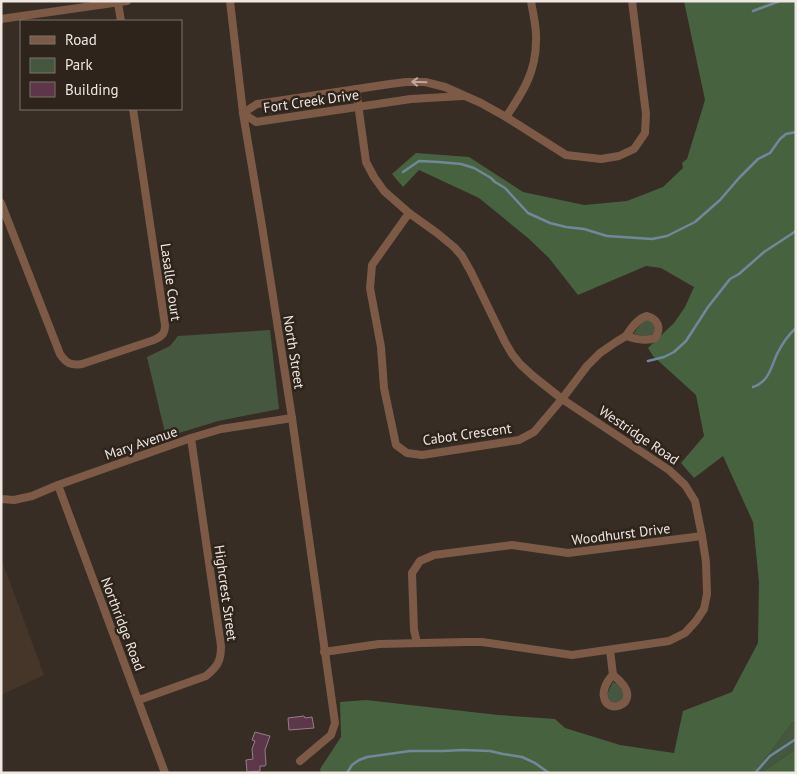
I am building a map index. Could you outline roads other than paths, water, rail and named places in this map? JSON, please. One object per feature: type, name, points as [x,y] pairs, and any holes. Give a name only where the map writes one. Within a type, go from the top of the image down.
[{"type":"street","points":[[1,19],[127,1]]},
{"type":"street","name":"North Street","points":[[230,1],[242,113],[292,418],[335,723],[331,735],[300,761]]},
{"type":"street","points":[[506,117],[529,81],[535,62],[537,39],[531,1]]},
{"type":"street","name":"Fort Creek Drive","points":[[465,96],[423,98],[256,122],[242,113],[257,104],[406,82],[424,82],[445,87],[481,103],[566,155],[600,159],[619,156],[634,149],[645,134],[646,114],[632,1]]},
{"type":"street","points":[[118,3],[121,20]]},
{"type":"street","name":"Westridge Road","points":[[324,652],[378,644],[482,642],[572,655],[670,641],[685,632],[696,621],[704,609],[707,594],[706,562],[695,501],[685,485],[669,470],[562,398],[520,364],[512,354],[499,330],[462,256],[454,247],[409,213],[384,191],[374,177],[366,162],[356,90]]},
{"type":"street","name":"Lasalle Court","points":[[1,203],[64,360],[69,364],[82,364],[161,336],[164,332],[164,325],[133,110]]},
{"type":"street","name":"Cabot Crescent","points":[[409,213],[372,265],[370,288],[381,347],[384,388],[396,445],[407,453],[422,454],[519,440],[534,432],[587,366],[600,353],[626,336]]},
{"type":"street","name":"Mary Avenue","points":[[1,499],[14,500],[32,496],[58,485],[220,429],[292,418]]},
{"type":"street","name":"Highcrest Street","points":[[139,700],[206,676],[218,663],[221,655],[191,438]]},
{"type":"street","name":"Northridge Road","points":[[58,485],[165,773]]},
{"type":"street","name":"Woodhurst Drive","points":[[418,643],[414,630],[412,573],[420,561],[434,555],[512,546],[568,553],[702,536]]},
{"type":"street","points":[[610,650],[612,675]]},
{"type":"waterway","points":[[753,11],[780,1]]},
{"type":"waterway","points":[[403,172],[419,161],[461,164],[474,168],[491,178],[505,188],[528,213],[550,223],[584,229],[607,236],[652,239],[667,236],[695,222],[720,200],[758,159],[770,153],[780,139],[786,134],[796,132]]},
{"type":"waterway","points":[[648,361],[674,352],[686,341],[708,307],[730,279],[739,274],[764,252],[796,231]]},
{"type":"waterway","points":[[753,387],[763,382],[766,378],[781,347],[796,328]]},
{"type":"waterway","points":[[755,773],[770,756],[796,739]]},
{"type":"waterway","points":[[347,773],[352,765],[367,757],[410,751],[463,750],[490,751],[522,757],[549,773]]}]
